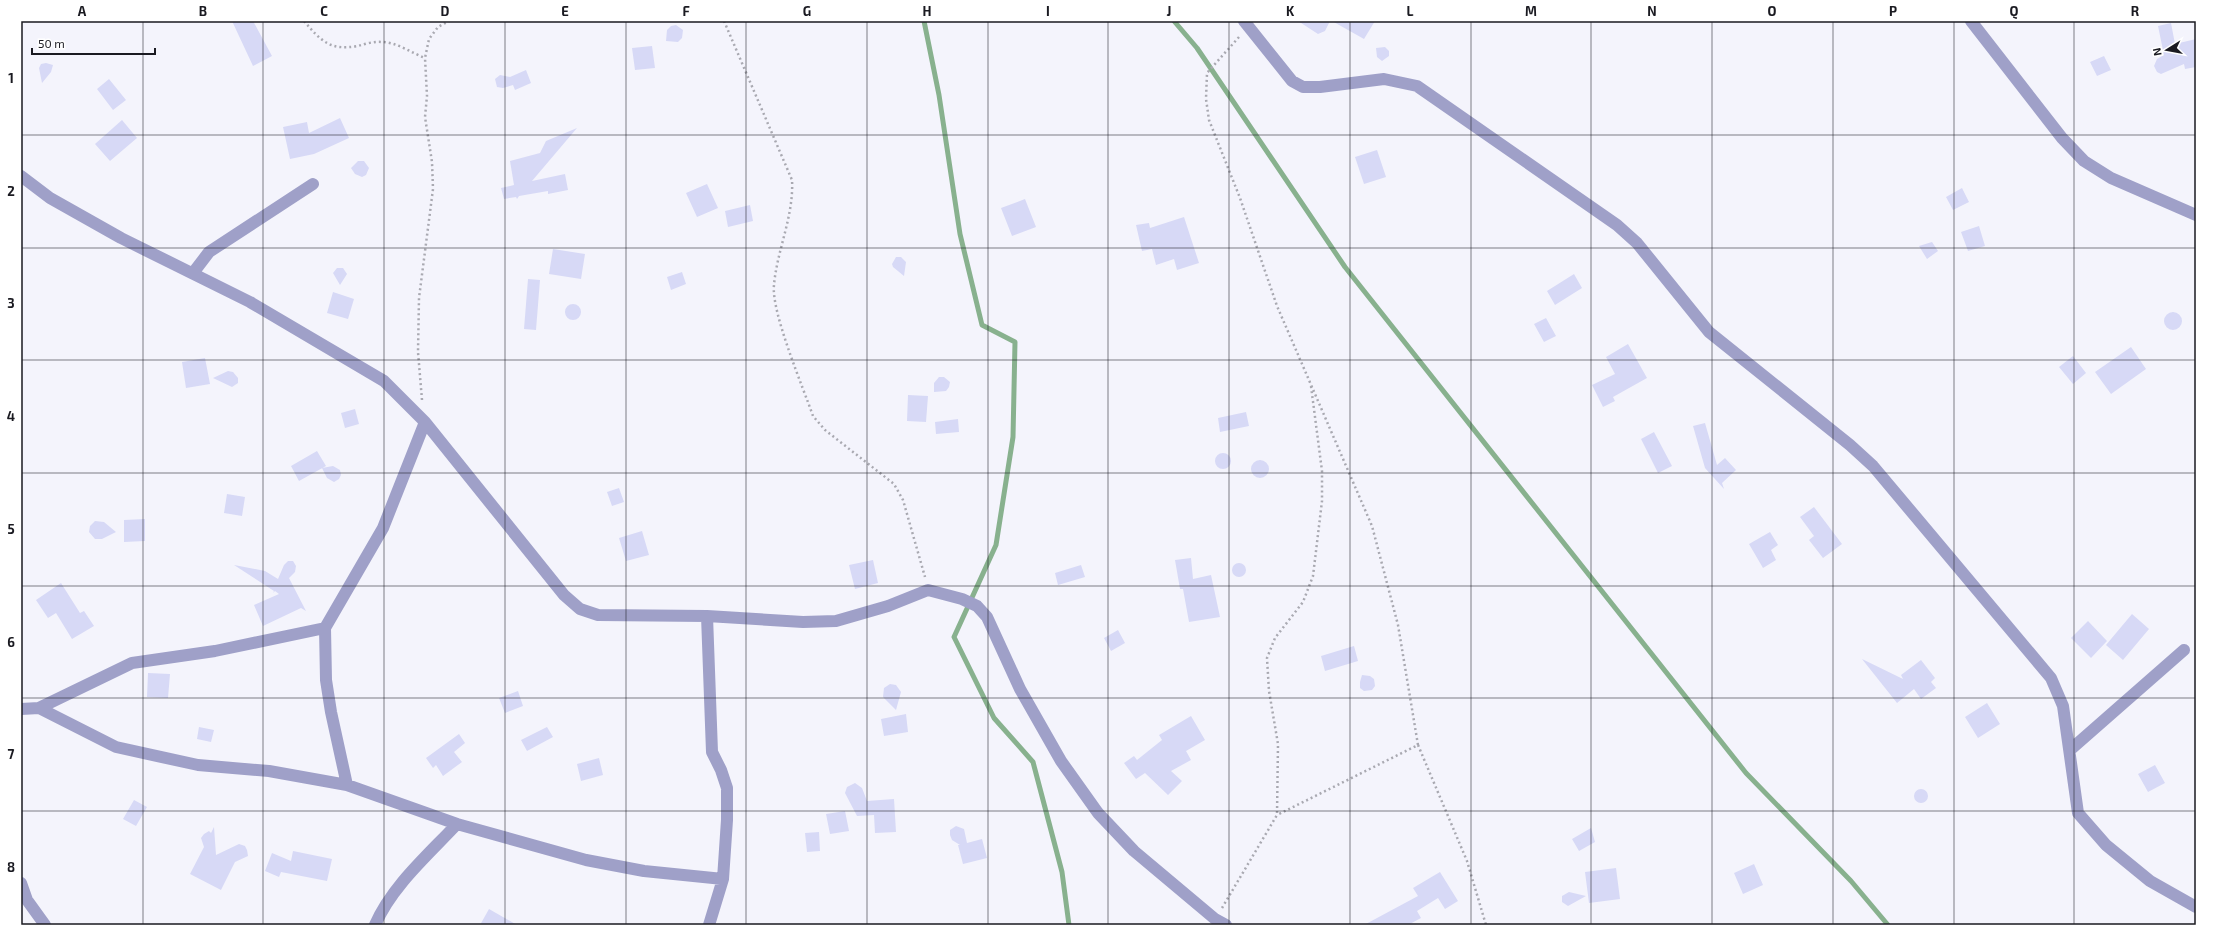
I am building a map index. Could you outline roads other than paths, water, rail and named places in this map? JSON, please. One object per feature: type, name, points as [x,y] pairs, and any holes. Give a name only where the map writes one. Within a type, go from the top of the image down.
[{"type":"street","points":[[1972,21],[2062,138],[2084,161],[2111,178],[2196,215]]},
{"type":"street","points":[[1247,24],[1292,81],[1303,87],[1320,87],[1384,79],[1417,86],[1617,225],[1637,243],[1709,332],[1850,445],[1873,466],[2050,678],[2063,706],[2070,750],[2072,783],[2078,813],[2106,845],[2150,881],[2196,907]]},
{"type":"street","points":[[21,176],[50,198],[122,238],[250,302],[384,381],[424,422],[564,595],[580,609],[598,615],[707,616],[803,622],[836,621],[888,606],[928,590],[962,599],[977,606],[987,617],[1020,689],[1061,762],[1098,813],[1134,851],[1221,922]]},
{"type":"street","points":[[193,273],[209,252],[313,184]]},
{"type":"street","points":[[348,786],[331,712],[326,680],[325,628],[383,528],[424,422]]},
{"type":"street","points":[[707,616],[712,752],[721,770],[727,788],[723,879],[709,925]]},
{"type":"street","points":[[21,709],[39,708],[132,663],[215,651],[325,628]]},
{"type":"street","points":[[2070,750],[2184,650]]},
{"type":"street","points":[[39,708],[116,746],[198,766],[269,771],[348,786],[457,824],[586,860],[644,871],[723,879]]},
{"type":"street","points":[[374,925],[382,909],[411,872],[457,824]]},
{"type":"street","points":[[21,883],[27,900],[45,925]]},
{"type":"waterway","points":[[924,21],[939,95],[960,234],[982,325],[1015,342],[1013,437],[996,545],[954,637],[994,718],[1033,762],[1062,872],[1069,925]]},
{"type":"waterway","points":[[1174,21],[1197,48],[1345,267],[1746,773],[1851,881],[1888,925]]}]
